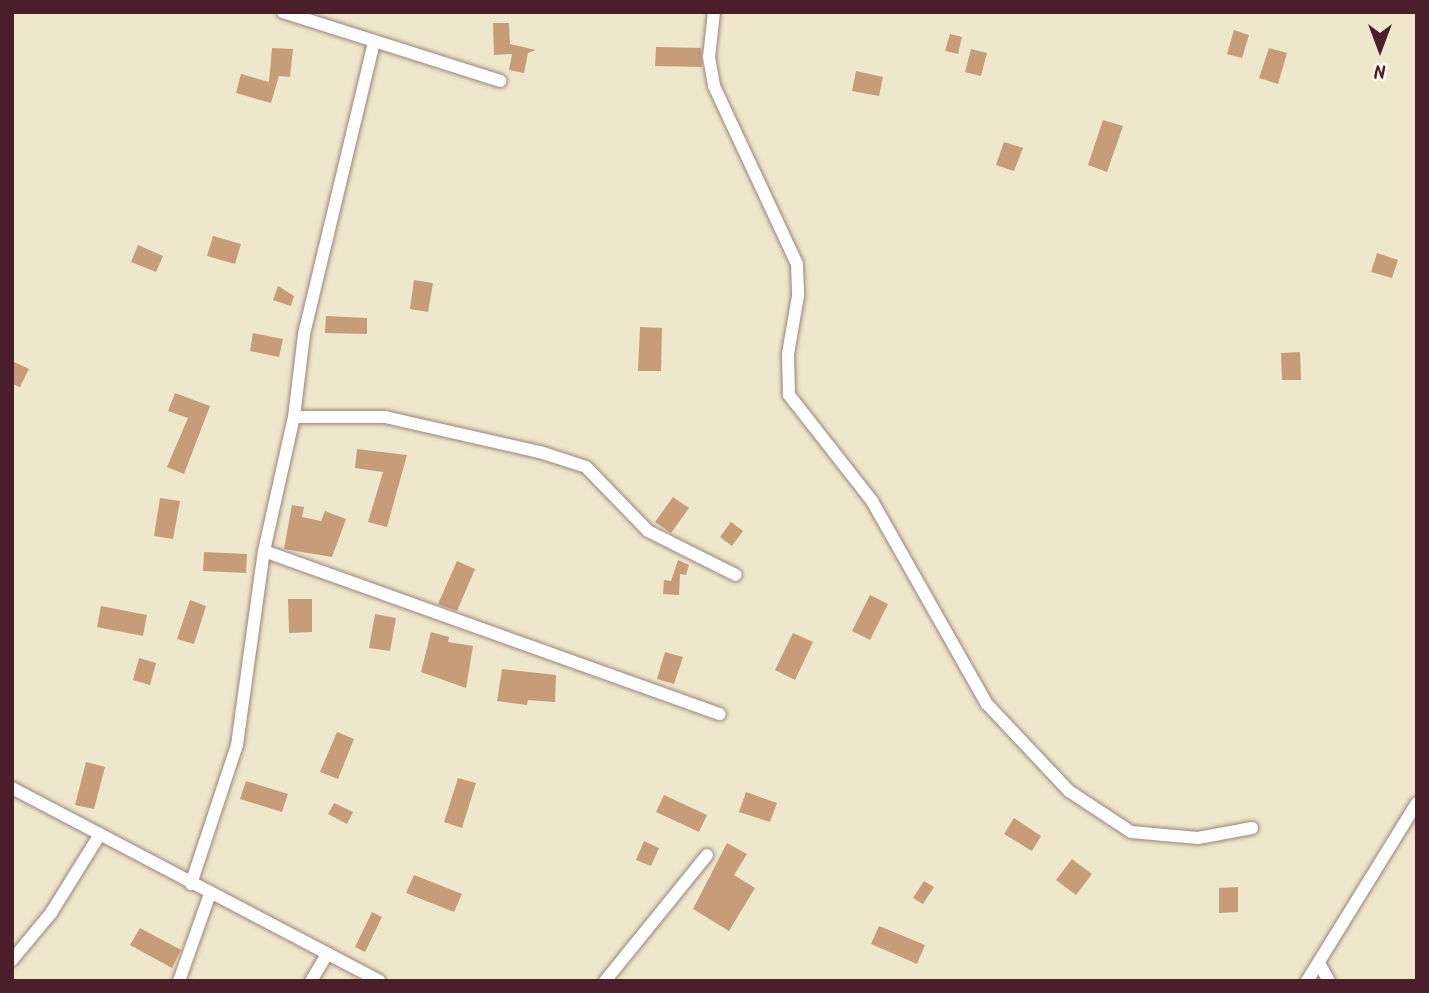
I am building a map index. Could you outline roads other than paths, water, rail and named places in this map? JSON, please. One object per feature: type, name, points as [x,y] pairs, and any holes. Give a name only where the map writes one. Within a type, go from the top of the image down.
[{"type":"street","points":[[283,12],[500,81]]},
{"type":"street","points":[[714,12],[709,57],[714,86],[797,264],[798,296],[788,354],[789,395],[872,501],[987,704],[1069,791],[1131,832],[1198,838],[1252,828]]},
{"type":"street","points":[[191,884],[237,745],[264,551],[294,417],[304,334],[374,42]]},
{"type":"street","points":[[294,417],[385,417],[543,453],[586,467],[648,531],[736,575]]},
{"type":"street","points":[[264,551],[720,714]]},
{"type":"street","points":[[12,788],[379,981]]},
{"type":"street","points":[[1307,981],[1320,965],[1330,936],[1417,803]]},
{"type":"street","points":[[12,960],[51,913],[99,836]]},
{"type":"street","points":[[605,981],[707,855]]},
{"type":"street","points":[[179,981],[210,894]]},
{"type":"street","points":[[311,981],[327,954]]},
{"type":"street","points":[[1320,965],[1329,981]]}]
